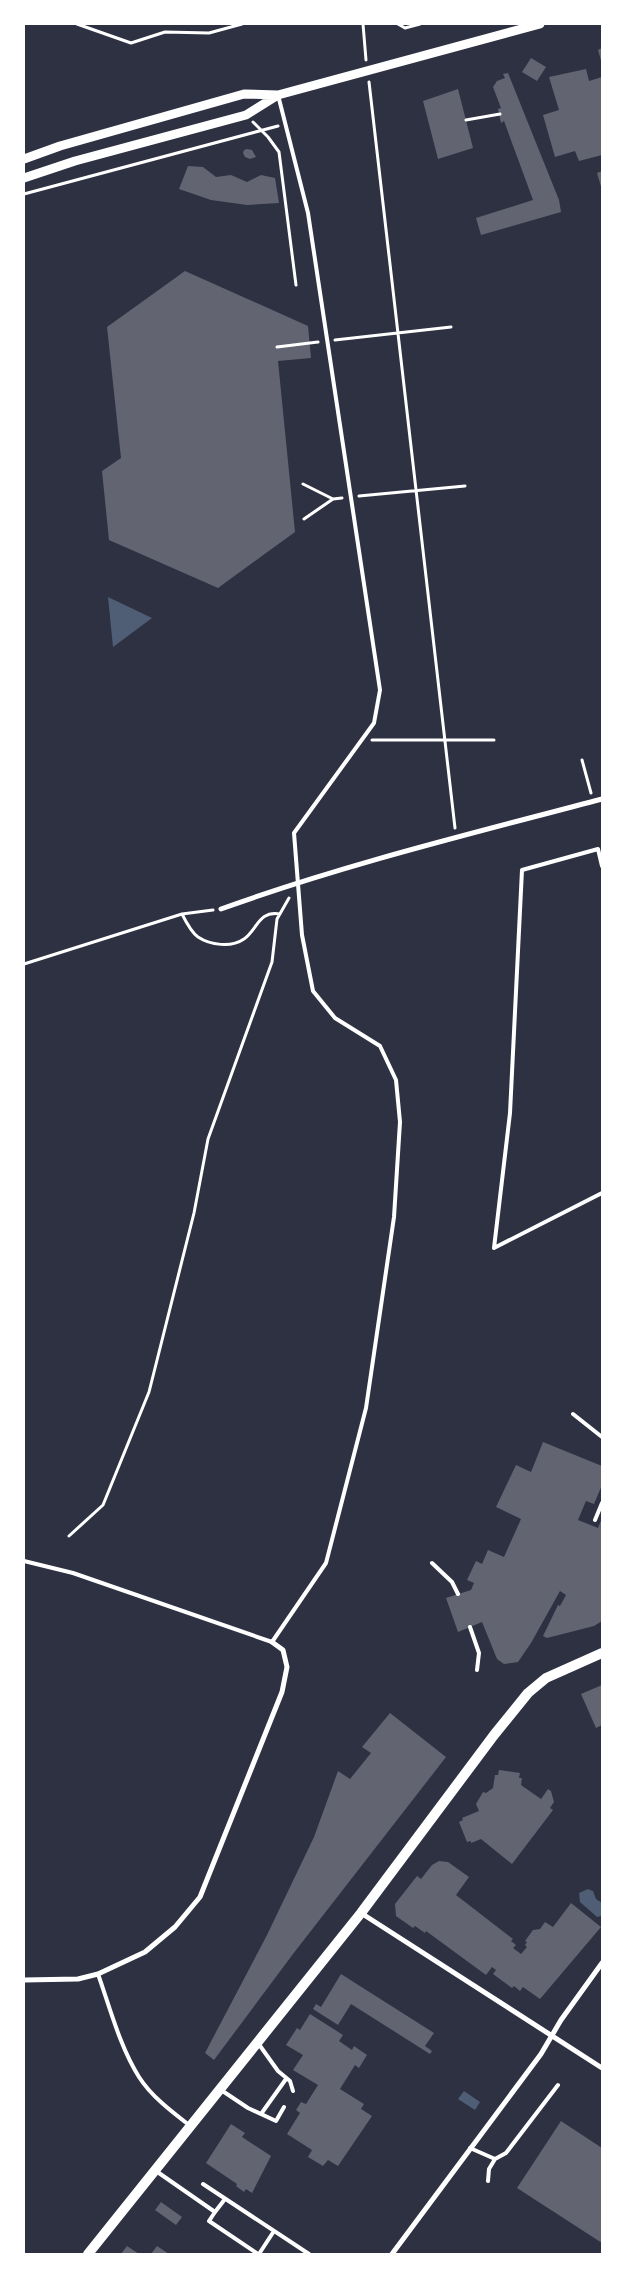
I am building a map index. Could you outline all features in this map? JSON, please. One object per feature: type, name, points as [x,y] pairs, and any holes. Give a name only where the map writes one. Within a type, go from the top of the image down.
[{"type":"main road","points":[[88,2254],[192,2128],[361,1913],[494,1734],[528,1693],[546,1678],[582,1660],[602,1653]]},
{"type":"street","points":[[24,178],[75,161],[246,115],[278,95],[540,24]]},
{"type":"street","points":[[24,159],[60,146],[244,94],[278,95]]},
{"type":"street","points":[[221,908],[297,882],[456,837],[602,799]]},
{"type":"street","points":[[24,1980],[78,1979],[98,1974],[145,1952],[175,1927],[200,1897],[282,1692],[287,1667],[283,1650],[272,1642]]},
{"type":"street","points":[[361,1913],[541,2027],[551,2037],[602,2068]]},
{"type":"street","points":[[392,2254],[551,2037],[560,2020],[602,1963]]},
{"type":"lane","points":[[24,1561],[73,1574],[272,1642],[326,1563],[366,1408],[394,1217],[400,1122],[396,1080],[380,1046],[335,1018],[313,991],[302,935],[294,834],[374,723],[380,690],[308,213],[278,95]]},
{"type":"lane","points":[[602,866],[598,849],[522,870],[510,1113],[494,1248],[602,1193]]},
{"type":"lane","points":[[573,1414],[602,1438]]},
{"type":"lane","points":[[595,1520],[602,1503]]},
{"type":"lane","points":[[432,1563],[452,1582],[458,1594]]},
{"type":"lane","points":[[470,1627],[479,1653],[476,1670]]},
{"type":"lane","points":[[98,1974],[122,2039],[140,2079],[171,2111],[192,2128]]},
{"type":"lane","points":[[258,2043],[292,2084],[293,2091]]},
{"type":"lane","points":[[261,2114],[286,2079]]},
{"type":"lane","points":[[488,2181],[489,2169],[495,2159],[513,2145],[558,2085]]},
{"type":"lane","points":[[221,2090],[276,2121],[284,2107]]},
{"type":"lane","points":[[470,2148],[495,2159]]},
{"type":"lane","points":[[156,2171],[215,2212]]},
{"type":"lane","points":[[203,2184],[309,2254]]},
{"type":"lane","points":[[225,2199],[209,2221],[258,2254],[274,2231]]},
{"type":"path","points":[[76,24],[130,43],[165,32],[209,33],[242,24]]},
{"type":"path","points":[[398,24],[405,28],[420,24]]},
{"type":"path","points":[[466,120],[500,114]]},
{"type":"path","points":[[246,115],[262,130],[279,152],[296,286]]},
{"type":"path","points":[[24,194],[285,124]]},
{"type":"path","points":[[374,132],[456,837]]},
{"type":"path","points":[[364,336],[451,327]]},
{"type":"path","points":[[277,347],[304,343]]},
{"type":"path","points":[[303,484],[333,498]]},
{"type":"path","points":[[304,519],[333,498],[465,486]]},
{"type":"path","points":[[361,740],[494,740]]},
{"type":"path","points":[[582,760],[593,801]]},
{"type":"path","points":[[69,1536],[103,1505],[149,1392],[194,1213],[208,1139],[272,962],[277,919],[297,882]]},
{"type":"path","points":[[24,964],[182,914],[221,908]]},
{"type":"path","points":[[182,914],[198,936],[215,944],[230,944],[244,939],[261,917],[273,912],[280,914]]},
{"type":"water","points":[[108,597],[152,618],[113,647]]},
{"type":"water","points":[[588,1889],[593,1891],[596,1899],[602,1903],[601,1916],[597,1917],[580,1902],[579,1893]]},
{"type":"water","points":[[464,2091],[480,2102],[475,2110],[458,2099]]},
{"type":"building","points":[[602,48],[602,64],[598,50]]},
{"type":"building","points":[[531,58],[546,67],[537,81],[522,72]]},
{"type":"building","points":[[586,69],[589,81],[602,77],[602,155],[579,161],[575,151],[555,157],[543,115],[559,110],[549,77]]},
{"type":"building","points":[[508,73],[559,200],[561,212],[481,235],[476,218],[533,200],[504,121],[501,123],[498,109],[501,108],[493,87],[497,81],[505,78],[503,74]]},
{"type":"building","points":[[458,89],[473,148],[438,159],[423,101]]},
{"type":"building","points":[[247,149],[252,150],[256,157],[250,159],[245,157],[243,153]]},
{"type":"building","points":[[188,166],[203,167],[216,177],[231,175],[247,182],[261,175],[275,178],[279,203],[247,205],[211,200],[179,189]]},
{"type":"building","points":[[602,171],[602,190],[597,173]]},
{"type":"building","points":[[185,271],[308,326],[311,358],[278,361],[295,532],[218,588],[109,540],[102,471],[121,458],[107,327]]},
{"type":"building","points":[[543,1442],[602,1466],[602,1485],[594,1504],[586,1501],[578,1520],[598,1528],[602,1518],[602,1621],[594,1626],[547,1638],[543,1636],[558,1605],[560,1606],[566,1595],[560,1591],[531,1643],[518,1662],[504,1664],[497,1659],[482,1622],[458,1632],[446,1598],[471,1590],[474,1583],[467,1580],[476,1561],[482,1564],[488,1550],[504,1557],[521,1519],[496,1507],[516,1465],[531,1472]]},
{"type":"building","points":[[602,1685],[602,1725],[596,1728],[581,1694]]},
{"type":"building","points":[[390,1713],[446,1757],[293,1954],[214,2060],[205,2053],[267,1935],[314,1837],[338,1771],[350,1779],[371,1753],[362,1747]]},
{"type":"building","points":[[499,1770],[520,1773],[519,1778],[522,1778],[521,1785],[541,1799],[548,1789],[551,1791],[554,1802],[550,1808],[553,1810],[512,1864],[481,1839],[471,1843],[471,1841],[467,1842],[459,1822],[463,1820],[462,1818],[479,1811],[476,1804],[483,1792],[486,1793],[493,1788],[495,1775],[498,1775]]},
{"type":"building","points":[[439,1861],[448,1862],[469,1877],[456,1895],[513,1939],[511,1941],[516,1945],[513,1948],[521,1954],[527,1947],[525,1945],[527,1942],[525,1941],[533,1930],[540,1929],[545,1922],[553,1927],[571,1903],[601,1927],[540,1999],[523,1987],[520,1991],[514,1986],[512,1988],[493,1974],[496,1970],[492,1967],[486,1975],[426,1931],[425,1933],[415,1926],[413,1928],[396,1916],[395,1904],[417,1876],[421,1879],[432,1865]]},
{"type":"building","points":[[341,1974],[434,2033],[425,2046],[432,2051],[430,2054],[351,2004],[338,2025],[313,2009],[316,2004],[321,2007]]},
{"type":"building","points":[[310,2014],[343,2035],[339,2041],[352,2050],[354,2046],[367,2055],[359,2068],[355,2065],[340,2089],[364,2104],[361,2109],[372,2116],[338,2166],[328,2160],[323,2166],[308,2157],[312,2150],[287,2134],[300,2113],[296,2110],[301,2102],[306,2104],[318,2085],[293,2070],[303,2055],[286,2045],[297,2028],[300,2030]]},
{"type":"building","points":[[561,2121],[602,2148],[602,2243],[517,2188]]},
{"type":"building","points":[[231,2124],[245,2133],[242,2137],[271,2156],[252,2193],[246,2189],[244,2192],[236,2186],[237,2184],[206,2163]]},
{"type":"building","points":[[161,2202],[182,2217],[176,2225],[155,2210]]},
{"type":"building","points":[[127,2246],[139,2254],[121,2254]]},
{"type":"building","points":[[157,2246],[169,2254],[151,2254]]}]
